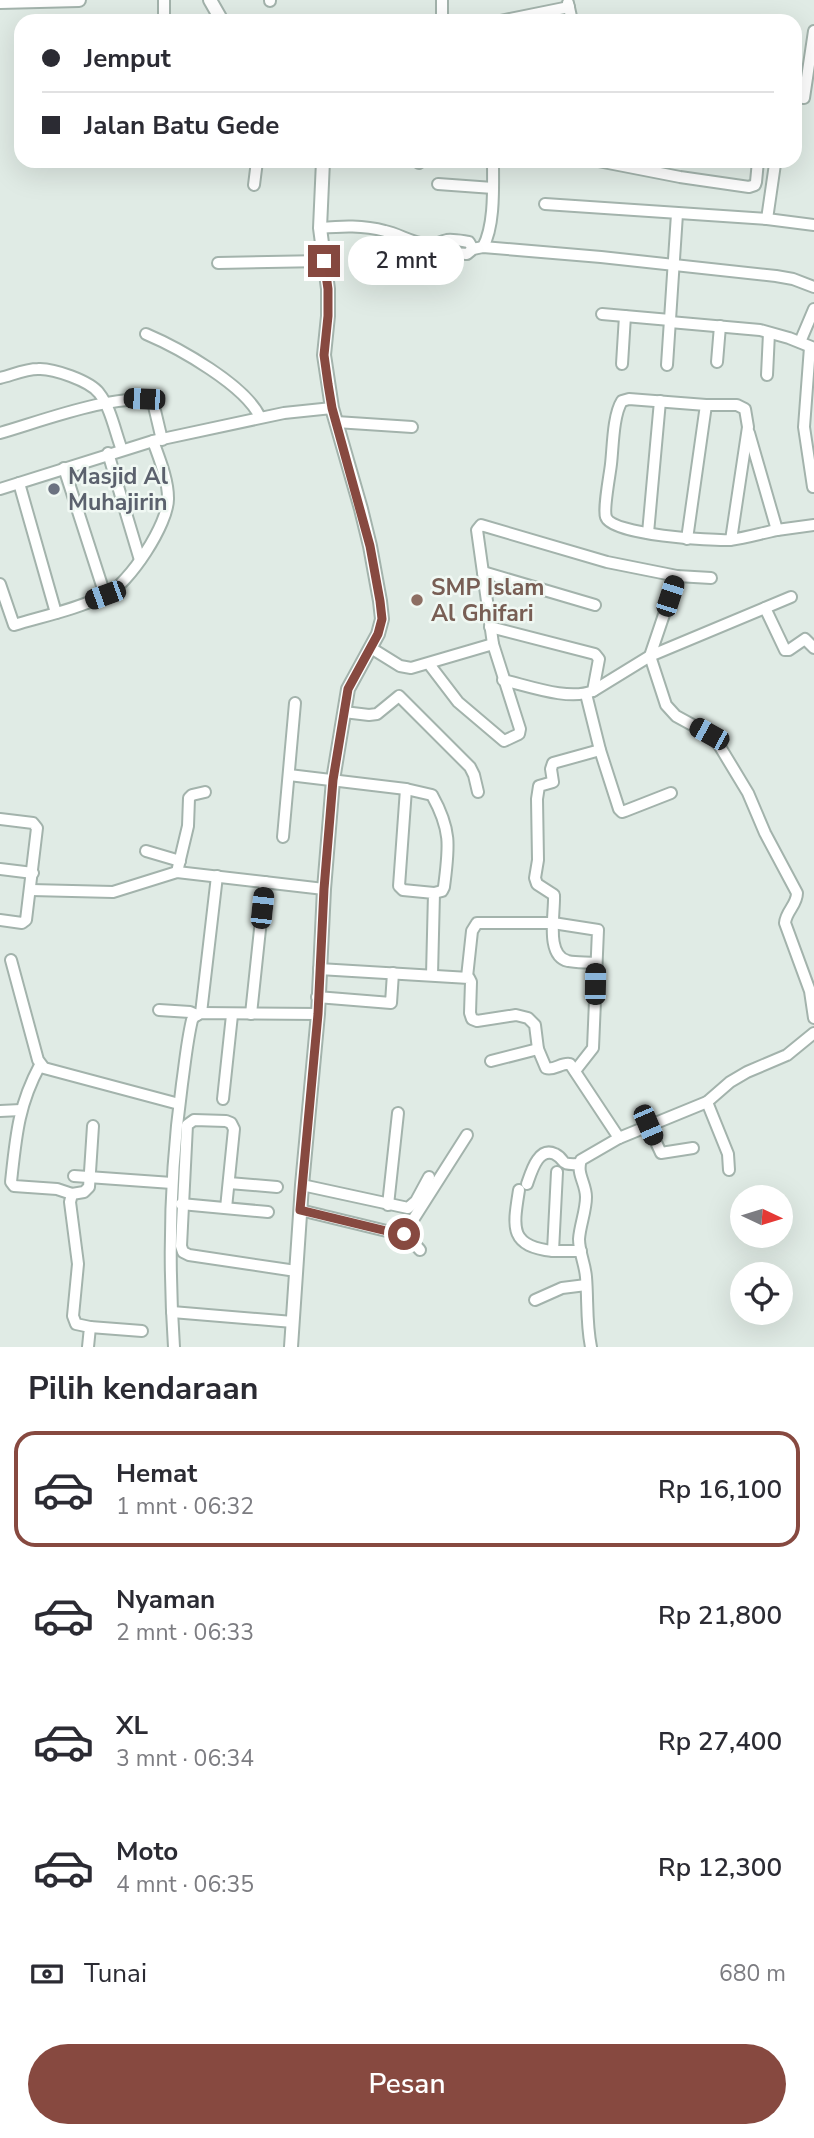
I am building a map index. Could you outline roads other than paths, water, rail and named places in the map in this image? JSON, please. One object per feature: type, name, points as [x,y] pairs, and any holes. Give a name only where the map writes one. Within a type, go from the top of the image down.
[{"type":"street","points":[[0,2],[79,0]]},
{"type":"street","points":[[528,14],[568,4]]},
{"type":"street","points":[[802,98],[814,31]]},
{"type":"street","points":[[254,185],[256,168]]},
{"type":"street","points":[[291,1347],[302,1185],[318,1014],[333,780],[351,679],[380,628],[380,601],[361,509],[332,408],[324,355],[328,289],[320,228],[323,168]]},
{"type":"street","points":[[478,248],[488,229],[493,168]]},
{"type":"street","points":[[634,168],[749,187],[755,185],[757,168]]},
{"type":"street","points":[[767,219],[774,168]]},
{"type":"street","points":[[438,184],[493,188]]},
{"type":"street","points":[[545,204],[767,219],[814,225]]},
{"type":"street","points":[[667,365],[677,214]]},
{"type":"street","points":[[320,228],[369,228],[423,244],[437,245],[445,252],[467,254],[478,248],[673,265],[776,275],[814,287]]},
{"type":"street","points":[[218,263],[324,261]]},
{"type":"street","points":[[813,487],[808,345],[814,309]]},
{"type":"street","points":[[603,314],[769,333],[808,345]]},
{"type":"street","points":[[622,364],[625,316]]},
{"type":"street","points":[[718,362],[720,326]]},
{"type":"street","points":[[767,375],[769,333]]},
{"type":"street","points":[[146,334],[186,353],[247,397],[260,417]]},
{"type":"street","points":[[0,378],[37,369],[74,377],[88,384],[98,391],[122,450]]},
{"type":"street","points":[[0,433],[128,398],[153,402],[157,440],[169,499],[159,530],[120,583],[105,595],[14,625],[0,584]]},
{"type":"street","points":[[777,530],[748,427],[747,413],[742,406],[629,399],[622,401],[605,515],[609,522],[648,533],[687,539],[731,540],[814,525]]},
{"type":"street","points":[[648,533],[660,401]]},
{"type":"street","points":[[687,539],[706,405]]},
{"type":"street","points":[[0,489],[108,453],[157,440],[260,417],[332,408]]},
{"type":"street","points":[[336,422],[412,427]]},
{"type":"street","points":[[731,540],[748,427]]},
{"type":"street","points":[[108,453],[139,560]]},
{"type":"street","points":[[64,468],[105,595]]},
{"type":"street","points":[[19,483],[56,613]]},
{"type":"street","points":[[429,664],[457,702],[504,741],[519,734],[493,644],[477,530],[479,526],[485,525],[607,562],[677,576],[711,578]]},
{"type":"street","points":[[482,572],[595,605]]},
{"type":"street","points":[[677,576],[650,656],[666,705],[676,716],[709,734],[719,746],[748,793],[765,833],[797,893],[785,923],[810,991],[814,1018]]},
{"type":"street","points":[[503,680],[561,693],[590,692],[650,656],[791,597]]},
{"type":"street","points":[[765,608],[785,650],[805,639],[814,648]]},
{"type":"street","points":[[490,627],[595,654],[600,663],[590,692],[600,750],[622,812],[671,793]]},
{"type":"street","points":[[371,648],[406,668],[429,664],[493,644]]},
{"type":"street","points":[[344,712],[377,714],[399,696],[470,767],[478,792]]},
{"type":"street","points":[[283,837],[295,703]]},
{"type":"street","points":[[596,963],[565,961],[553,947],[554,895],[537,884],[535,878],[538,860],[537,789],[541,784],[554,781],[552,762],[600,750]]},
{"type":"street","points":[[289,775],[406,789],[432,795],[447,830],[449,843],[442,891],[434,893],[403,890],[399,886],[406,789]]},
{"type":"street","points":[[178,867],[188,826],[189,798],[205,792]]},
{"type":"street","points":[[0,818],[36,825],[33,873],[25,922],[0,920]]},
{"type":"street","points":[[146,850],[178,867],[216,876],[324,889]]},
{"type":"street","points":[[31,890],[113,892],[178,867]]},
{"type":"street","points":[[0,869],[33,873]]},
{"type":"street","points":[[199,1014],[216,876]]},
{"type":"street","points":[[251,1014],[265,882]]},
{"type":"street","points":[[432,975],[434,893]]},
{"type":"street","points":[[575,1071],[593,1048],[598,930],[553,923],[477,923],[472,931],[467,977],[471,982],[472,1019],[477,1021],[516,1016],[528,1018],[534,1025],[538,1049],[546,1068],[569,1063],[619,1138]]},
{"type":"street","points":[[11,960],[40,1065],[21,1110],[12,1185],[57,1189],[72,1194],[86,1191],[89,1187],[93,1125]]},
{"type":"street","points":[[319,969],[467,977]]},
{"type":"street","points":[[317,997],[391,1003],[393,973]]},
{"type":"street","points":[[159,1010],[232,1015],[318,1014]]},
{"type":"street","points":[[174,1347],[170,1287],[172,1183],[191,1025],[194,1017],[199,1014]]},
{"type":"street","points":[[223,1099],[232,1015]]},
{"type":"street","points":[[591,1347],[587,1327],[580,1229],[586,1197],[579,1164],[584,1158],[619,1138],[707,1102],[730,1082],[787,1055],[814,1033]]},
{"type":"street","points":[[491,1061],[538,1049]]},
{"type":"street","points":[[40,1065],[48,1070],[180,1104]]},
{"type":"street","points":[[707,1102],[728,1154],[729,1170]]},
{"type":"street","points":[[0,1111],[21,1110]]},
{"type":"street","points":[[388,1205],[398,1113]]},
{"type":"street","points":[[226,1208],[233,1126],[226,1121],[194,1119],[187,1125],[181,1204],[181,1246],[186,1254],[296,1271]]},
{"type":"street","points":[[648,1125],[661,1153],[693,1148]]},
{"type":"street","points":[[300,1210],[399,1234],[405,1233],[467,1135]]},
{"type":"street","points":[[579,1164],[563,1163],[555,1154],[543,1154],[523,1187],[515,1213],[516,1231],[521,1241],[533,1249],[581,1251]]},
{"type":"street","points":[[553,1251],[557,1172]]},
{"type":"street","points":[[74,1177],[172,1183]]},
{"type":"street","points":[[302,1185],[408,1208],[416,1201],[429,1177]]},
{"type":"street","points":[[229,1182],[277,1187]]},
{"type":"street","points":[[72,1194],[70,1202],[78,1264],[73,1317],[76,1324],[142,1331]]},
{"type":"street","points":[[181,1204],[268,1212]]},
{"type":"street","points":[[405,1233],[420,1250]]},
{"type":"street","points":[[536,1300],[562,1288],[586,1284]]},
{"type":"street","points":[[172,1312],[293,1322]]},
{"type":"street","points":[[88,1347],[90,1327]]},
{"type":"place","name":"Masjid Al Muhajirin","points":[[54,489]]},
{"type":"place","name":"SMP Islam Al Ghifari","points":[[417,600]]}]
